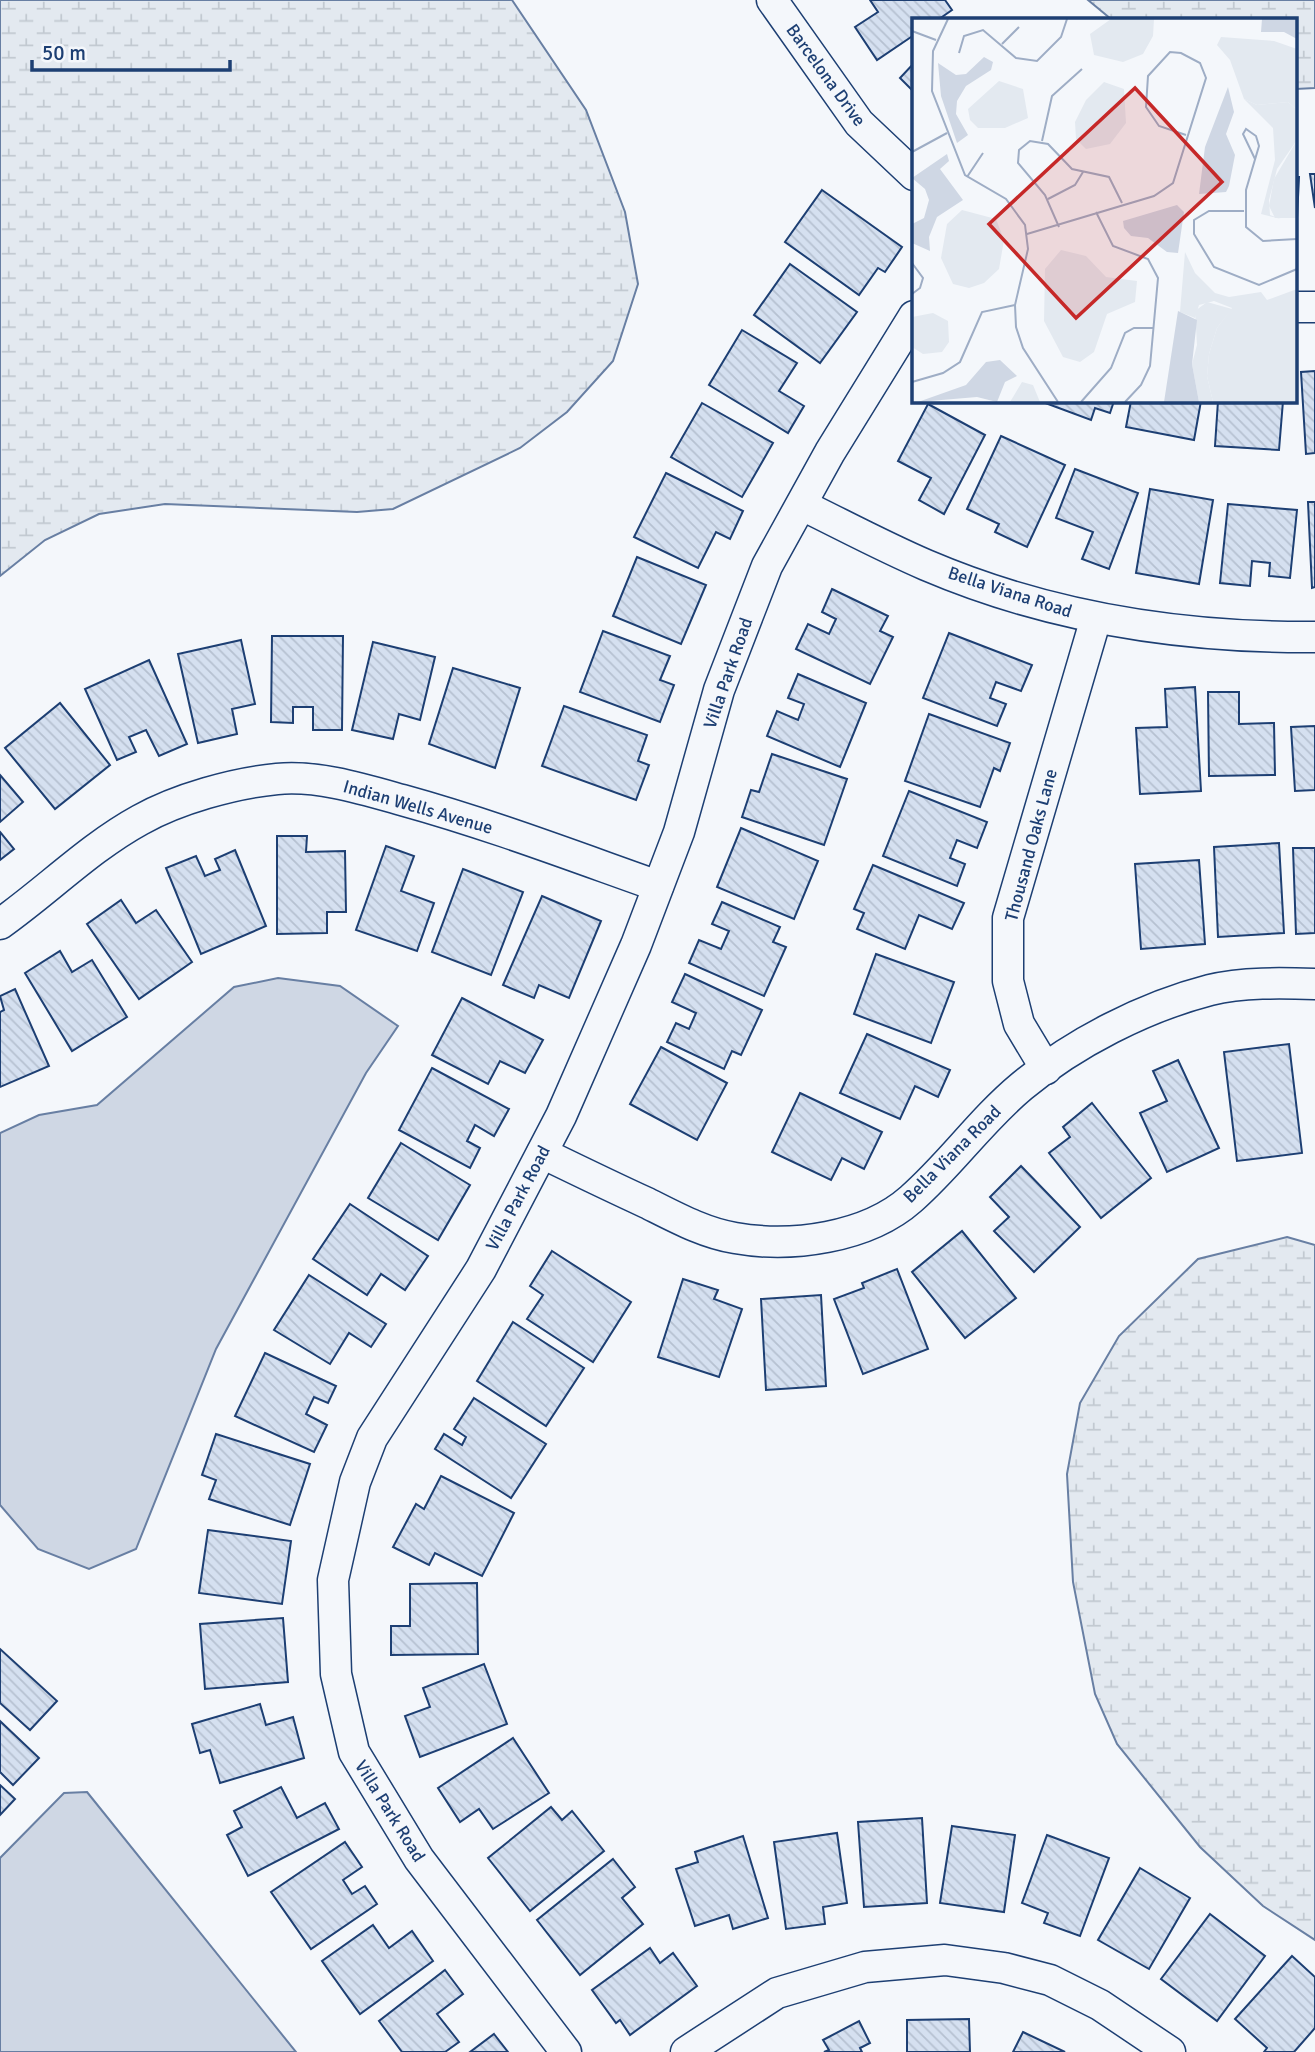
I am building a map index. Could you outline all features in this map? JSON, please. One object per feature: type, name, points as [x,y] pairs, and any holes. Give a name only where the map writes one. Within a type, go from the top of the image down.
[{"type":"street","name":"Barcelona Drive","points":[[772,0],[859,122],[912,173]]},
{"type":"street","name":"Villa Park Road","points":[[566,2052],[419,1859],[354,1752],[336,1674],[333,1580],[355,1482],[372,1438],[481,1269],[567,1104],[679,832],[719,690],[767,566],[912,319]]},
{"type":"street","name":"Bella Viana Road","points":[[802,505],[927,566],[1048,607],[1141,628],[1240,638],[1315,637]]},
{"type":"street","name":"Thousand Oaks Lane","points":[[1046,1069],[1019,1024],[1008,981],[1008,918],[1096,618]]},
{"type":"street","name":"Indian Wells Avenue","points":[[0,924],[92,849],[142,818],[197,796],[278,779],[349,785],[423,806],[658,886]]},
{"type":"street","name":"Bella Viana Road","points":[[542,1153],[691,1225],[735,1238],[827,1237],[872,1224],[910,1200],[986,1117],[1046,1069],[1089,1040],[1154,1010],[1211,990],[1286,983],[1315,984]]},
{"type":"street","points":[[686,2052],[777,1993],[865,1967],[945,1960],[1004,1968],[1050,1980],[1100,2005],[1170,2052]]},
{"type":"green space","points":[[0,0],[512,0],[586,110],[625,212],[638,284],[613,361],[567,412],[520,448],[393,509],[357,512],[165,504],[99,514],[45,540],[0,576]]},
{"type":"green space","points":[[1088,0],[1315,0],[1315,88],[1298,89],[1298,18],[1110,18]]},
{"type":"green space","points":[[1287,1237],[1315,1245],[1315,1940],[1263,1906],[1200,1847],[1117,1744],[1095,1694],[1073,1582],[1067,1474],[1080,1403],[1119,1336],[1198,1259]]},
{"type":"shaded area","points":[[278,978],[340,986],[398,1026],[366,1073],[216,1349],[136,1549],[89,1569],[38,1549],[0,1505],[0,1133],[39,1115],[97,1105],[234,987]]},
{"type":"shaded area","points":[[87,1792],[296,2052],[0,2052],[0,1858],[64,1793]]},
{"type":"building","points":[[870,0],[945,0],[952,10],[940,18],[912,18],[912,36],[877,60],[855,27],[878,12]]},
{"type":"building","points":[[912,65],[912,90],[900,78]]},
{"type":"building","points":[[1310,174],[1315,174],[1315,208]]},
{"type":"building","points":[[822,190],[902,247],[885,272],[878,268],[859,295],[785,242]]},
{"type":"building","points":[[790,264],[857,312],[820,363],[754,315]]},
{"type":"building","points":[[742,330],[797,363],[779,391],[804,406],[788,433],[709,385]]},
{"type":"building","points":[[1315,371],[1315,453],[1306,454],[1301,372]]},
{"type":"building","points":[[1043,402],[1114,402],[1110,413],[1095,408],[1091,420]]},
{"type":"building","points":[[1131,402],[1201,402],[1194,440],[1126,427]]},
{"type":"building","points":[[1218,402],[1283,402],[1279,450],[1215,446]]},
{"type":"building","points":[[702,403],[773,443],[742,497],[671,457]]},
{"type":"building","points":[[928,404],[985,435],[944,514],[919,500],[931,478],[898,461]]},
{"type":"building","points":[[1001,436],[1065,465],[1027,547],[995,532],[999,524],[967,509]]},
{"type":"building","points":[[1075,469],[1138,493],[1109,569],[1082,559],[1093,532],[1056,518]]},
{"type":"building","points":[[666,473],[743,511],[730,539],[716,532],[698,568],[634,537]]},
{"type":"building","points":[[1150,489],[1213,500],[1199,584],[1136,573]]},
{"type":"building","points":[[1308,502],[1315,502],[1315,587],[1312,588]]},
{"type":"building","points":[[1228,504],[1297,510],[1290,578],[1269,576],[1270,563],[1252,561],[1250,586],[1220,583]]},
{"type":"building","points":[[637,557],[706,585],[681,644],[613,616]]},
{"type":"building","points":[[832,589],[888,616],[880,631],[893,637],[870,684],[796,649],[808,624],[829,634],[836,619],[822,612]]},
{"type":"building","points":[[603,631],[670,656],[660,680],[674,685],[660,722],[580,692]]},
{"type":"building","points":[[949,633],[1032,665],[1021,691],[996,682],[990,698],[1006,704],[997,726],[923,698]]},
{"type":"building","points":[[272,636],[343,636],[342,730],[313,730],[313,707],[293,707],[293,723],[271,722]]},
{"type":"building","points":[[241,640],[255,704],[232,709],[237,734],[198,743],[178,654]]},
{"type":"building","points":[[373,642],[435,657],[420,720],[399,714],[393,739],[352,730]]},
{"type":"building","points":[[149,660],[187,744],[159,756],[146,730],[129,737],[136,752],[117,760],[85,689]]},
{"type":"building","points":[[453,668],[520,688],[495,768],[429,744]]},
{"type":"building","points":[[798,674],[866,703],[840,767],[767,736],[777,711],[798,720],[804,704],[788,698]]},
{"type":"building","points":[[1195,687],[1201,791],[1140,794],[1136,728],[1167,727],[1165,689]]},
{"type":"building","points":[[1208,692],[1239,692],[1239,724],[1274,723],[1275,775],[1209,776]]},
{"type":"building","points":[[60,703],[110,765],[55,809],[5,748]]},
{"type":"building","points":[[564,706],[647,735],[638,761],[649,765],[636,800],[542,766]]},
{"type":"building","points":[[929,714],[1010,743],[1000,771],[994,768],[980,807],[905,781]]},
{"type":"building","points":[[1315,726],[1315,790],[1295,791],[1291,727]]},
{"type":"building","points":[[772,754],[847,779],[824,845],[742,817],[751,790],[759,792]]},
{"type":"building","points":[[0,775],[23,802],[0,822]]},
{"type":"building","points":[[909,791],[987,822],[977,848],[957,840],[950,858],[965,864],[957,886],[883,856]]},
{"type":"building","points":[[741,828],[818,861],[794,919],[717,887]]},
{"type":"building","points":[[0,832],[14,849],[0,860]]},
{"type":"building","points":[[277,836],[307,836],[306,852],[345,851],[346,912],[327,912],[327,933],[277,934]]},
{"type":"building","points":[[1279,843],[1284,933],[1218,937],[1214,847]]},
{"type":"building","points":[[386,846],[414,856],[401,891],[434,903],[417,951],[356,930]]},
{"type":"building","points":[[1293,848],[1315,848],[1315,933],[1296,934]]},
{"type":"building","points":[[235,850],[266,926],[201,954],[166,868],[196,856],[205,876],[220,870],[215,859]]},
{"type":"building","points":[[1199,860],[1205,944],[1141,949],[1135,864]]},
{"type":"building","points":[[873,865],[964,903],[952,929],[919,915],[905,949],[857,929],[864,913],[854,909]]},
{"type":"building","points":[[463,869],[523,892],[491,975],[432,952]]},
{"type":"building","points":[[542,896],[601,921],[569,998],[539,985],[534,998],[503,985]]},
{"type":"building","points":[[121,900],[136,923],[156,910],[192,962],[139,999],[87,924]]},
{"type":"building","points":[[722,902],[780,927],[773,942],[786,947],[764,996],[689,963],[699,940],[721,949],[729,931],[712,924]]},
{"type":"building","points":[[60,951],[72,972],[92,960],[127,1017],[72,1051],[25,973]]},
{"type":"building","points":[[876,954],[954,982],[931,1043],[854,1014]]},
{"type":"building","points":[[685,974],[762,1010],[741,1055],[732,1051],[724,1069],[667,1042],[676,1023],[689,1029],[696,1013],[672,1002]]},
{"type":"building","points":[[15,989],[49,1066],[0,1087],[0,1012],[4,1010],[0,996]]},
{"type":"building","points":[[462,998],[543,1040],[525,1073],[500,1061],[488,1084],[432,1055]]},
{"type":"building","points":[[867,1034],[950,1070],[938,1097],[915,1086],[900,1119],[840,1093]]},
{"type":"building","points":[[1289,1044],[1302,1153],[1237,1161],[1224,1052]]},
{"type":"building","points":[[661,1047],[727,1083],[697,1140],[630,1104]]},
{"type":"building","points":[[1178,1060],[1219,1148],[1167,1172],[1140,1113],[1167,1101],[1153,1071]]},
{"type":"building","points":[[432,1068],[509,1109],[494,1136],[475,1125],[467,1141],[480,1148],[470,1168],[399,1130]]},
{"type":"building","points":[[800,1093],[882,1132],[864,1169],[842,1158],[831,1180],[772,1152]]},
{"type":"building","points":[[1092,1103],[1151,1178],[1101,1218],[1049,1153],[1070,1137],[1063,1127]]},
{"type":"building","points":[[401,1143],[470,1185],[438,1240],[368,1198]]},
{"type":"building","points":[[1021,1166],[1080,1227],[1034,1272],[994,1231],[1009,1217],[990,1197]]},
{"type":"building","points":[[350,1204],[428,1256],[405,1290],[381,1274],[367,1295],[313,1259]]},
{"type":"building","points":[[962,1231],[1016,1298],[965,1338],[912,1272]]},
{"type":"building","points":[[552,1251],[631,1302],[593,1362],[527,1319],[543,1295],[530,1286]]},
{"type":"building","points":[[897,1269],[928,1349],[863,1374],[834,1299],[864,1288],[862,1283]]},
{"type":"building","points":[[309,1275],[386,1324],[371,1347],[349,1333],[330,1364],[274,1330]]},
{"type":"building","points":[[683,1279],[718,1290],[714,1299],[742,1309],[719,1377],[658,1357]]},
{"type":"building","points":[[821,1295],[826,1386],[766,1390],[761,1299]]},
{"type":"building","points":[[513,1322],[584,1368],[546,1426],[477,1381]]},
{"type":"building","points":[[265,1353],[336,1386],[328,1403],[314,1397],[306,1414],[327,1425],[314,1452],[235,1416]]},
{"type":"building","points":[[474,1398],[546,1444],[511,1498],[435,1449],[444,1434],[462,1445],[466,1437],[454,1429]]},
{"type":"building","points":[[216,1434],[310,1464],[290,1525],[209,1499],[216,1480],[202,1475]]},
{"type":"building","points":[[441,1476],[514,1513],[482,1576],[435,1553],[429,1565],[393,1547],[416,1504],[424,1509]]},
{"type":"building","points":[[208,1530],[291,1541],[282,1604],[199,1593]]},
{"type":"building","points":[[477,1583],[478,1654],[391,1655],[391,1626],[410,1626],[410,1584]]},
{"type":"building","points":[[283,1618],[288,1682],[205,1689],[200,1624]]},
{"type":"building","points":[[0,1649],[57,1701],[30,1730],[0,1703]]},
{"type":"building","points":[[484,1664],[507,1724],[420,1757],[405,1716],[430,1707],[423,1688]]},
{"type":"building","points":[[260,1704],[266,1725],[293,1717],[304,1758],[220,1783],[210,1750],[200,1753],[192,1724]]},
{"type":"building","points":[[0,1721],[39,1758],[13,1785],[0,1772]]},
{"type":"building","points":[[513,1738],[549,1793],[493,1829],[479,1809],[460,1822],[438,1788]]},
{"type":"building","points":[[0,1785],[15,1799],[0,1815]]},
{"type":"building","points":[[281,1787],[297,1818],[325,1803],[339,1829],[248,1876],[227,1835],[242,1827],[234,1811]]},
{"type":"building","points":[[551,1807],[562,1820],[572,1811],[604,1851],[530,1911],[488,1858]]},
{"type":"building","points":[[922,1818],[927,1903],[864,1907],[858,1822]]},
{"type":"building","points":[[952,1826],[1015,1835],[1004,1912],[940,1903]]},
{"type":"building","points":[[837,1833],[847,1903],[823,1907],[825,1924],[786,1929],[774,1842]]},
{"type":"building","points":[[1047,1835],[1109,1858],[1080,1936],[1044,1923],[1048,1913],[1022,1903]]},
{"type":"building","points":[[743,1836],[768,1918],[733,1929],[729,1915],[695,1926],[676,1869],[698,1862],[695,1852]]},
{"type":"building","points":[[345,1842],[362,1867],[343,1880],[352,1894],[365,1886],[377,1904],[311,1949],[271,1892]]},
{"type":"building","points":[[613,1859],[635,1887],[622,1898],[643,1924],[580,1975],[537,1920]]},
{"type":"building","points":[[1140,1868],[1190,1898],[1149,1969],[1098,1940]]},
{"type":"building","points":[[1210,1914],[1265,1956],[1217,2021],[1161,1979]]},
{"type":"building","points":[[373,1925],[389,1948],[412,1931],[433,1961],[360,2014],[322,1961]]},
{"type":"building","points":[[650,1948],[660,1963],[673,1953],[697,1986],[630,2035],[620,2020],[616,2023],[592,1990]]},
{"type":"building","points":[[1292,1956],[1315,1977],[1315,2028],[1294,2052],[1264,2052],[1267,2048],[1235,2019]]},
{"type":"building","points":[[445,1970],[463,1994],[437,2014],[459,2042],[445,2052],[402,2052],[379,2021]]},
{"type":"building","points":[[969,2019],[970,2052],[907,2052],[907,2020]]},
{"type":"building","points":[[859,2021],[870,2043],[860,2048],[862,2052],[824,2052],[829,2050],[823,2040]]},
{"type":"building","points":[[1023,2032],[1065,2052],[1013,2052]]},
{"type":"building","points":[[494,2034],[508,2052],[470,2052]]}]
